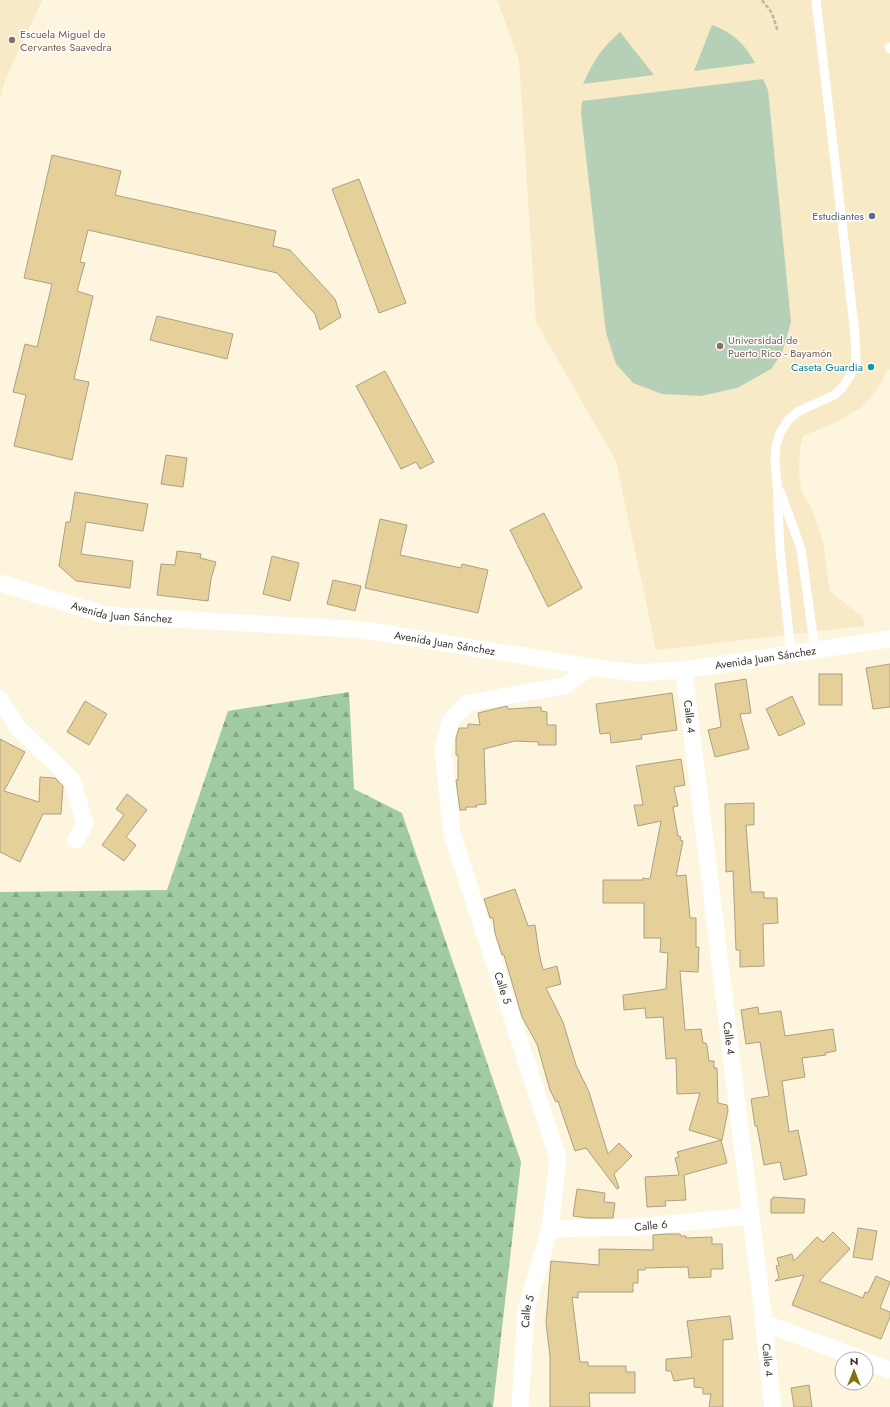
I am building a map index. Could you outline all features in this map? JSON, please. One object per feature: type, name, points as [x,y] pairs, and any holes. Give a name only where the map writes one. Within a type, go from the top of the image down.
[{"type":"street","name":"Avenida Juan Sánchez","points":[[0,583],[106,615],[365,630],[636,673],[684,670],[890,639]]},
{"type":"street","name":"Calle 5","points":[[520,1407],[526,1310],[550,1229],[558,1158],[452,834],[443,749],[451,720],[468,703],[564,686],[591,667]]},
{"type":"street","name":"Calle 4","points":[[684,670],[773,1407]]},
{"type":"street","points":[[0,699],[18,728],[72,780],[85,824],[76,840]]},
{"type":"street","name":"Calle 6","points":[[550,1229],[635,1228],[750,1216]]},
{"type":"street","points":[[764,1323],[839,1351]]},
{"type":"street","points":[[874,1364],[890,1370]]},
{"type":"lane","points":[[791,654],[780,550],[777,483],[774,461],[776,446],[780,433],[789,419],[800,411],[834,395],[842,388],[850,376],[856,362],[855,334],[816,0]]},
{"type":"lane","points":[[777,483],[801,549],[815,650]]},
{"type":"path","points":[[762,0],[772,13],[778,32]]},
{"type":"shaded area","name":"Escuela Miguel de Cervantes Saavedra","points":[[0,0],[42,0],[5,80],[0,100]]},
{"type":"shaded area","name":"Universidad de Puerto Rico - Bayamón","points":[[497,0],[890,0],[890,370],[886,370],[883,380],[872,396],[859,409],[838,421],[803,436],[800,448],[799,473],[802,492],[811,507],[823,542],[830,592],[862,616],[865,626],[656,650],[616,461],[536,322],[519,60]]},
{"type":"green space","points":[[712,25],[732,35],[747,50],[755,63],[694,71]]},
{"type":"green space","points":[[620,32],[654,75],[583,84],[598,56],[607,44]]},
{"type":"green space","points":[[763,79],[768,90],[791,322],[782,353],[771,369],[737,388],[701,396],[662,394],[633,383],[616,364],[606,333],[581,113],[582,101]]},
{"type":"green space","points":[[349,692],[354,789],[402,813],[521,1162],[493,1407],[0,1407],[0,892],[167,890],[228,711]]},
{"type":"building","points":[[52,155],[121,171],[115,195],[276,231],[273,246],[290,250],[335,299],[341,317],[320,330],[315,314],[277,273],[88,230],[80,262],[85,263],[77,291],[93,296],[74,379],[89,382],[72,460],[14,446],[26,395],[13,392],[25,344],[37,347],[52,284],[24,278]]},
{"type":"building","points":[[359,179],[406,303],[379,313],[332,189]]},
{"type":"building","points":[[157,316],[233,334],[227,359],[150,340]]},
{"type":"building","points":[[385,371],[434,462],[420,469],[416,462],[401,469],[356,386]]},
{"type":"building","points":[[166,455],[187,458],[183,487],[161,484]]},
{"type":"building","points":[[75,492],[148,504],[143,531],[86,522],[81,554],[133,561],[130,588],[76,581],[59,566],[66,522],[70,522]]},
{"type":"building","points":[[544,513],[582,588],[548,607],[510,530]]},
{"type":"building","points":[[380,519],[407,525],[400,555],[461,568],[462,564],[488,570],[478,613],[365,588]]},
{"type":"building","points":[[177,551],[201,554],[200,558],[216,562],[211,579],[208,601],[157,595],[161,564],[175,565]]},
{"type":"building","points":[[272,556],[299,563],[290,601],[263,594]]},
{"type":"building","points":[[333,580],[361,586],[355,611],[327,604]]},
{"type":"building","points":[[890,664],[890,707],[873,709],[866,668]]},
{"type":"building","points":[[819,674],[842,674],[842,705],[819,705]]},
{"type":"building","points":[[746,679],[751,713],[740,714],[749,749],[715,757],[708,730],[721,727],[715,684]]},
{"type":"building","points":[[672,693],[677,730],[641,735],[642,739],[611,743],[610,733],[600,734],[596,704]]},
{"type":"building","points":[[792,696],[805,724],[779,736],[766,709]]},
{"type":"building","points":[[85,701],[107,714],[89,745],[67,732]]},
{"type":"building","points":[[507,706],[508,709],[541,707],[541,711],[547,712],[547,725],[556,725],[556,745],[538,745],[539,742],[515,741],[484,749],[486,804],[476,805],[477,807],[466,807],[466,810],[460,810],[456,780],[458,780],[458,755],[456,755],[456,738],[459,728],[468,728],[468,724],[480,725],[478,713]]},
{"type":"building","points":[[0,739],[25,752],[4,791],[39,802],[40,777],[55,778],[63,786],[61,814],[43,814],[20,862],[0,852]]},
{"type":"building","points":[[681,759],[685,785],[674,787],[678,806],[673,807],[678,836],[681,837],[680,840],[683,841],[676,876],[686,875],[690,918],[696,918],[696,947],[699,947],[698,972],[680,971],[685,1030],[701,1029],[703,1043],[706,1043],[707,1046],[709,1061],[714,1061],[714,1068],[717,1068],[718,1103],[727,1105],[728,1110],[722,1140],[689,1130],[700,1093],[677,1094],[676,1058],[666,1059],[663,1017],[646,1018],[645,1008],[624,1010],[623,995],[666,989],[668,953],[660,952],[661,938],[644,938],[644,903],[603,903],[603,880],[650,879],[661,821],[638,826],[634,805],[643,805],[636,766]]},
{"type":"building","points":[[127,794],[147,810],[126,837],[136,845],[124,861],[102,845],[124,815],[116,809]]},
{"type":"building","points":[[754,803],[754,825],[746,825],[751,892],[764,892],[764,898],[777,898],[778,923],[763,924],[764,966],[740,967],[740,950],[736,950],[733,871],[726,872],[725,804]]},
{"type":"building","points":[[515,889],[528,926],[535,925],[543,970],[557,966],[561,984],[546,988],[563,1022],[576,1065],[589,1092],[608,1154],[619,1143],[632,1156],[614,1174],[619,1188],[617,1189],[586,1148],[575,1151],[558,1101],[556,1102],[550,1090],[537,1044],[522,1017],[504,955],[502,955],[495,933],[493,918],[490,918],[484,899]]},
{"type":"building","points":[[758,1007],[759,1014],[781,1011],[785,1036],[833,1029],[836,1051],[825,1053],[826,1055],[802,1058],[805,1077],[782,1081],[789,1132],[798,1130],[807,1175],[784,1180],[780,1162],[764,1165],[757,1126],[755,1126],[751,1099],[769,1096],[760,1042],[746,1044],[741,1010]]},
{"type":"building","points":[[721,1140],[727,1163],[684,1175],[686,1200],[665,1201],[666,1206],[647,1207],[645,1177],[679,1175],[675,1158],[679,1157],[677,1152]]},
{"type":"building","points":[[577,1189],[605,1193],[604,1202],[615,1203],[613,1218],[587,1218],[573,1216]]},
{"type":"building","points":[[773,1197],[805,1199],[804,1213],[771,1213],[771,1199],[773,1199]]},
{"type":"building","points":[[858,1228],[877,1231],[872,1260],[853,1257]]},
{"type":"building","points":[[833,1232],[850,1249],[819,1281],[863,1298],[865,1292],[868,1293],[876,1276],[890,1282],[880,1308],[890,1312],[890,1317],[881,1339],[792,1305],[804,1275],[775,1281],[779,1277],[776,1266],[779,1265],[777,1258],[792,1254],[794,1261],[817,1237],[823,1242]]},
{"type":"building","points":[[680,1234],[681,1236],[686,1236],[686,1238],[712,1237],[712,1244],[722,1244],[723,1269],[711,1269],[711,1277],[689,1278],[688,1267],[645,1268],[645,1270],[638,1270],[638,1283],[633,1283],[633,1292],[578,1292],[578,1298],[572,1297],[580,1362],[588,1362],[588,1366],[626,1366],[626,1372],[635,1372],[635,1393],[589,1393],[590,1407],[550,1407],[550,1356],[546,1323],[551,1261],[599,1265],[599,1249],[653,1250],[653,1235]]},
{"type":"building","points":[[730,1316],[733,1339],[723,1340],[723,1407],[709,1407],[711,1394],[703,1394],[703,1388],[694,1387],[694,1378],[674,1381],[671,1371],[666,1371],[666,1359],[692,1357],[687,1321]]},
{"type":"building","points":[[809,1385],[812,1407],[794,1407],[791,1388]]},
{"type":"place","name":"Escuela Miguel de Cervantes Saavedra","points":[[12,40]]},
{"type":"place","name":"Estudiantes","points":[[872,216]]},
{"type":"place","name":"Universidad de Puerto Rico - Bayamón","points":[[720,346]]},
{"type":"place","name":"Caseta Guardia","points":[[871,367]]}]
